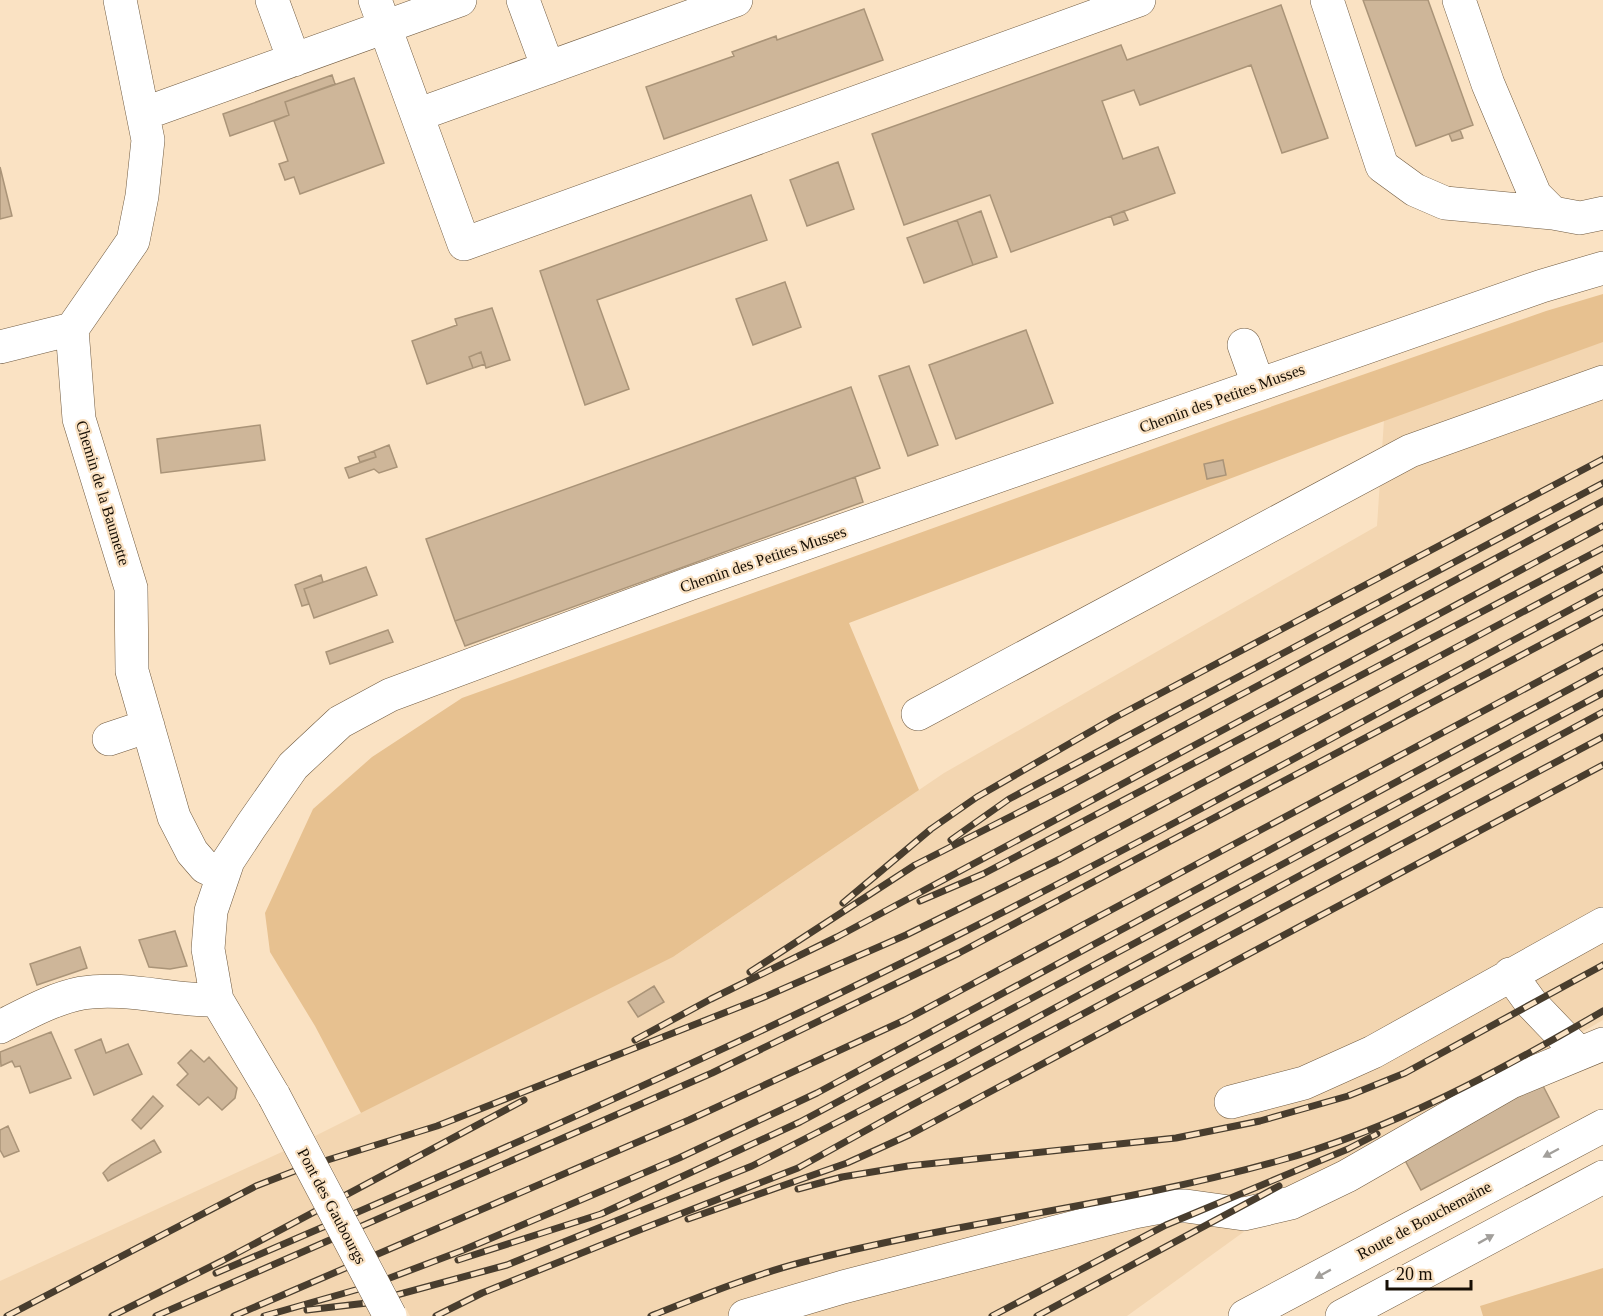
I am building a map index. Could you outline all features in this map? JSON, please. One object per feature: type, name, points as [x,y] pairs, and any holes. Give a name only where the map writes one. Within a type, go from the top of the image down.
[{"type":"street","points":[[0,347],[72,329],[133,241],[142,196],[148,140],[120,0]]},
{"type":"street","points":[[272,0],[294,60]]},
{"type":"street","points":[[143,114],[294,60],[380,14],[460,0]]},
{"type":"street","points":[[523,0],[548,68]]},
{"type":"street","points":[[380,14],[464,244],[1138,0]]},
{"type":"street","points":[[1327,0],[1382,166],[1415,190],[1445,203],[1553,213],[1580,218],[1603,213]]},
{"type":"street","points":[[1459,0],[1488,84],[1535,195],[1553,213]]},
{"type":"street","points":[[417,115],[722,2]]},
{"type":"street","name":"Chemin des Petites Musses","points":[[274,1096],[217,1000],[208,949],[211,911],[228,861],[293,766],[340,722],[390,694],[689,584],[1008,474],[1258,384],[1542,286],[1603,268]]},
{"type":"street","name":"Chemin de la Baumette","points":[[72,329],[79,419],[132,588],[132,671],[174,817],[192,852],[205,867],[222,875]]},
{"type":"street","points":[[1244,345],[1258,384]]},
{"type":"street","points":[[918,714],[1410,452],[1603,382]]},
{"type":"street","points":[[110,739],[148,726]]},
{"type":"street","points":[[1231,1102],[1304,1083],[1373,1052],[1603,924]]},
{"type":"street","points":[[1510,974],[1531,1003],[1591,1048]]},
{"type":"street","points":[[0,1027],[43,1005],[82,993],[115,991],[217,1000]]},
{"type":"street","points":[[745,1316],[843,1287],[1134,1212],[1166,1206],[1186,1206],[1236,1214],[1276,1208],[1347,1176],[1511,1082],[1591,1048]]},
{"type":"street","name":"Pont des Gaubourgs","points":[[274,1096],[390,1316]]},
{"type":"street","name":"Route de Bouchemaine","points":[[1245,1316],[1603,1126]]},
{"type":"street","points":[[1342,1316],[1603,1177]]},
{"type":"shaded area","points":[[1603,294],[1603,342],[1340,437],[849,623],[919,790],[673,957],[361,1113],[315,1026],[270,952],[265,913],[313,809],[372,757],[462,698],[1233,420],[1546,311]]},
{"type":"shaded area","points":[[1603,337],[1603,1020],[1277,1208],[1127,1316],[410,1316],[315,1136],[673,957],[944,773],[1377,526],[1384,420]]},
{"type":"shaded area","points":[[284,1151],[371,1316],[0,1316],[0,1281]]},
{"type":"shaded area","points":[[1603,1268],[1603,1316],[1483,1316],[1480,1306]]},
{"type":"building","points":[[1363,0],[1428,0],[1473,125],[1416,146]]},
{"type":"building","points":[[1281,5],[1328,138],[1282,153],[1251,65],[1140,105],[1134,90],[1102,101],[1123,159],[1158,147],[1175,193],[1011,252],[990,195],[904,225],[872,134],[1121,45],[1127,60]]},
{"type":"building","points":[[864,9],[883,60],[664,139],[646,87],[734,56],[732,52],[776,36],[777,40]]},
{"type":"building","points":[[332,75],[335,84],[285,102],[289,115],[230,136],[223,114]]},
{"type":"building","points":[[354,78],[384,163],[300,194],[294,177],[285,180],[279,164],[288,161],[274,121],[289,115],[285,102]]},
{"type":"building","points":[[1460,130],[1463,138],[1452,141],[1449,134]]},
{"type":"building","points":[[838,162],[854,209],[807,226],[790,180]]},
{"type":"building","points":[[0,167],[12,216],[0,219]]},
{"type":"building","points":[[751,195],[767,240],[597,300],[629,389],[585,405],[540,271]]},
{"type":"building","points":[[981,211],[997,257],[973,265],[957,220]]},
{"type":"building","points":[[1124,211],[1128,220],[1114,225],[1111,216]]},
{"type":"building","points":[[957,220],[973,265],[924,283],[907,238]]},
{"type":"building","points":[[785,282],[801,327],[753,345],[736,299]]},
{"type":"building","points":[[492,308],[510,360],[486,368],[481,352],[469,357],[473,368],[427,384],[412,341],[457,325],[455,319]]},
{"type":"building","points":[[1026,330],[1053,403],[956,439],[929,365]]},
{"type":"building","points":[[481,352],[485,364],[473,368],[469,357]]},
{"type":"building","points":[[909,366],[938,445],[908,456],[879,376]]},
{"type":"building","points":[[851,387],[880,468],[455,621],[426,539]]},
{"type":"building","points":[[260,425],[265,460],[161,473],[157,439]]},
{"type":"building","points":[[389,445],[397,467],[379,473],[374,469],[349,478],[345,468],[376,457],[374,451]]},
{"type":"building","points":[[374,451],[376,457],[360,462],[358,457]]},
{"type":"building","points":[[1223,460],[1226,475],[1207,479],[1204,464]]},
{"type":"building","points":[[855,477],[863,502],[465,646],[455,621]]},
{"type":"building","points":[[366,567],[377,595],[314,618],[304,589]]},
{"type":"building","points":[[321,575],[323,582],[304,589],[309,604],[302,606],[295,585]]},
{"type":"building","points":[[388,630],[393,642],[330,664],[326,652]]},
{"type":"building","points":[[175,931],[187,966],[170,969],[149,967],[139,940]]},
{"type":"building","points":[[80,947],[87,968],[37,985],[30,964]]},
{"type":"building","points":[[654,986],[664,1002],[638,1017],[628,1002]]},
{"type":"building","points":[[51,1032],[71,1078],[30,1093],[20,1066],[15,1067],[12,1061],[1,1066],[0,1052]]},
{"type":"building","points":[[101,1039],[106,1053],[128,1044],[142,1074],[94,1095],[75,1050]]},
{"type":"building","points":[[191,1050],[204,1062],[209,1057],[237,1088],[235,1098],[222,1110],[208,1097],[199,1105],[177,1085],[188,1074],[178,1063]]},
{"type":"building","points":[[1539,1078],[1559,1117],[1421,1190],[1400,1151]]},
{"type":"building","points":[[153,1096],[163,1106],[141,1129],[132,1120]]},
{"type":"building","points":[[8,1126],[19,1151],[4,1157],[0,1150],[0,1130]]},
{"type":"building","points":[[154,1140],[161,1152],[108,1181],[103,1173],[111,1165]]},
{"type":"railway","points":[[843,903],[931,829],[977,797],[1114,718],[1603,459]]},
{"type":"railway","points":[[951,840],[1009,799],[1603,483]]},
{"type":"railway","points":[[750,972],[915,865],[1063,790],[1603,501]]},
{"type":"railway","points":[[635,1040],[711,999],[837,937],[1603,526]]},
{"type":"railway","points":[[920,901],[983,874],[1603,548]]},
{"type":"railway","points":[[7,1316],[256,1186],[305,1167],[437,1126],[762,998],[906,935],[1060,859],[1603,569]]},
{"type":"railway","points":[[216,1273],[587,1111],[861,983],[1116,854],[1603,592]]},
{"type":"railway","points":[[156,1316],[712,1073],[959,953],[1603,612]]},
{"type":"railway","points":[[234,1316],[689,1120],[905,1020],[1603,647]]},
{"type":"railway","points":[[264,1316],[366,1287],[461,1251],[679,1158],[817,1093],[1603,671]]},
{"type":"railway","points":[[458,1260],[601,1214],[800,1122],[1603,693]]},
{"type":"railway","points":[[307,1310],[367,1303],[507,1265],[752,1166],[953,1063],[1603,712]]},
{"type":"railway","points":[[436,1316],[482,1293],[798,1168],[1603,737]]},
{"type":"railway","points":[[688,1219],[847,1163],[909,1135],[1603,765]]},
{"type":"railway","points":[[798,1189],[842,1177],[908,1166],[1176,1138],[1260,1121],[1348,1096],[1405,1073],[1603,965]]},
{"type":"railway","points":[[651,1316],[746,1280],[803,1262],[922,1235],[1160,1190],[1321,1148],[1445,1096],[1603,1011]]},
{"type":"railway","points":[[112,1316],[222,1261],[524,1100]]},
{"type":"railway","points":[[992,1316],[1166,1225],[1348,1149],[1377,1134]]},
{"type":"railway","points":[[1037,1316],[1279,1186]]}]
